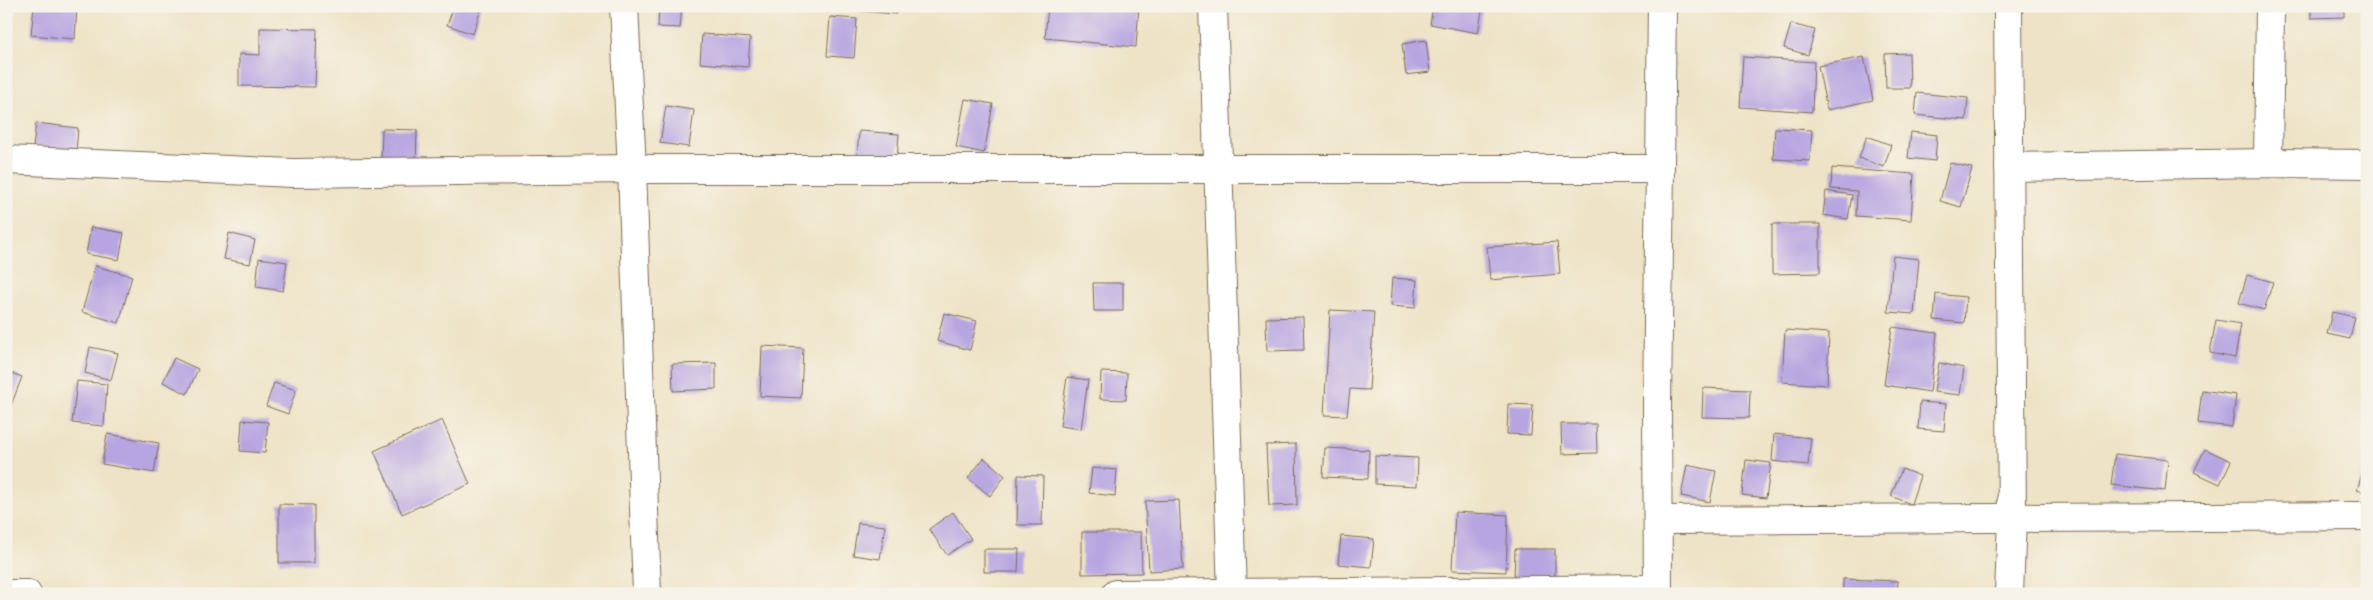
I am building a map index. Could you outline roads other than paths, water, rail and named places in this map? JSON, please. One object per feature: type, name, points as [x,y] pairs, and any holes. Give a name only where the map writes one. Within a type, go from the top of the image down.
[{"type":"street","points":[[624,6],[632,169],[647,594]]},
{"type":"street","points":[[1213,6],[1220,169],[1232,593]]},
{"type":"street","points":[[1116,594],[1658,591],[1662,6]]},
{"type":"street","points":[[2008,6],[2012,518],[2009,594]]},
{"type":"street","points":[[2268,163],[2270,6]]},
{"type":"street","points":[[6,160],[293,173],[632,169],[1660,169]]},
{"type":"street","points":[[2009,167],[2268,163],[2367,164]]},
{"type":"street","points":[[1658,520],[2367,516]]},
{"type":"street","points":[[6,594],[27,594]]}]
